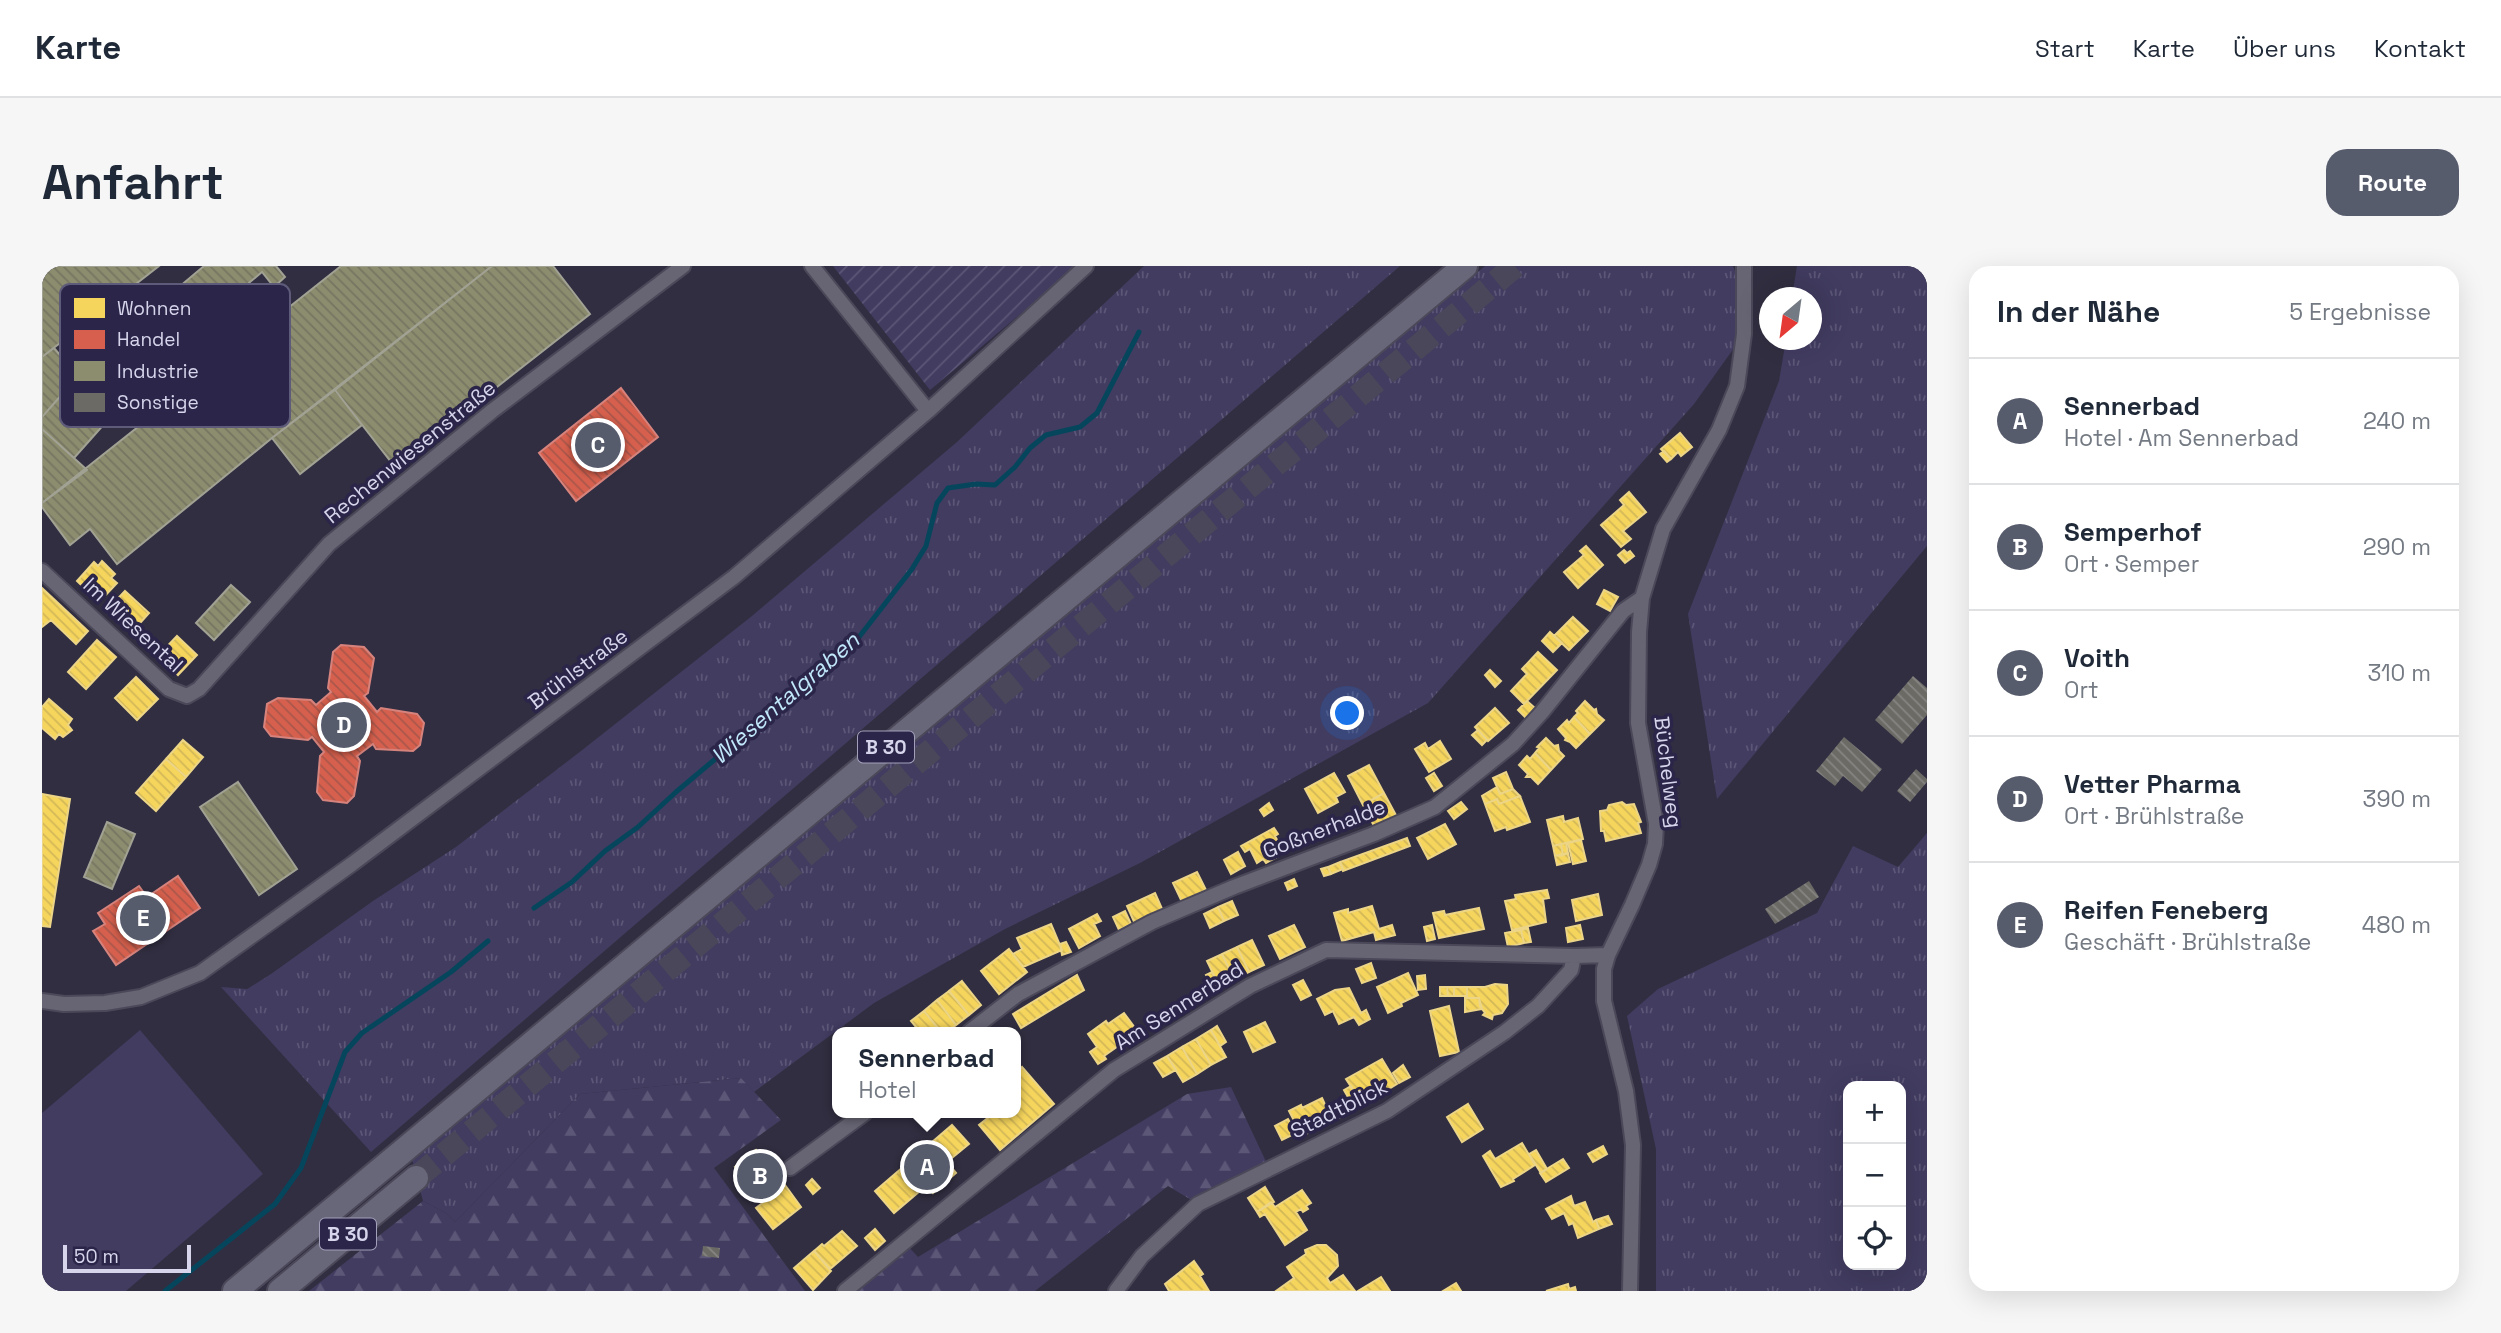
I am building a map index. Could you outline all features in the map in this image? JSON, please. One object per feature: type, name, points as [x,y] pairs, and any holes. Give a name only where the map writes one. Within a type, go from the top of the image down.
[{"type":"highway","name":"B 30","points":[[235,1291],[1465,266]]},
{"type":"highway","name":"B 30","points":[[280,1291],[416,1178]]},
{"type":"street","name":"Rechenwiesenstraße","points":[[187,696],[199,689],[329,544],[492,411],[683,266]]},
{"type":"street","points":[[812,266],[928,411]]},
{"type":"street","name":"Brühlstraße","points":[[42,1000],[64,1004],[105,1003],[141,997],[200,972],[345,869],[734,577],[928,411],[1086,266]]},
{"type":"street","name":"Büchelweg","points":[[1630,1291],[1633,1145],[1626,1091],[1604,1001],[1604,969],[1649,865],[1655,844],[1655,813],[1642,754],[1639,723],[1639,632],[1642,598],[1663,529],[1719,430],[1737,386],[1744,334],[1744,266]]},
{"type":"street","name":"Im Wiesental","points":[[48,575],[169,689],[187,696]]},
{"type":"street","name":"Goßnerhalde","points":[[975,1027],[1018,994],[1152,922],[1435,807],[1513,744],[1623,611],[1642,598]]},
{"type":"street","name":"Am Sennerbad","points":[[845,1291],[1114,1070],[1250,986],[1326,950],[1608,955]]},
{"type":"street","name":"Stadtblick","points":[[1115,1291],[1142,1256],[1198,1205],[1387,1111],[1505,1032],[1538,1006],[1570,970],[1574,956]]},
{"type":"street","points":[[795,1164],[858,1118]]},
{"type":"green space","points":[[833,266],[1073,266],[1075,268],[930,390]]},
{"type":"green space","points":[[1144,266],[1400,266],[371,1152],[221,987],[247,989],[271,974],[373,901],[456,847],[581,751],[752,616],[957,442]]},
{"type":"green space","points":[[1485,266],[1733,266],[1746,299],[1744,334],[1694,404],[1428,703],[1140,863],[1005,929],[874,1003],[842,1027],[832,1027],[832,1034],[754,1092],[741,1078],[580,1094],[455,1222],[446,1213],[423,1201],[412,1159]]},
{"type":"green space","points":[[1797,266],[1927,266],[1927,546],[1717,799],[1688,614],[1779,381],[1784,350],[1822,350],[1822,287],[1794,287]]},
{"type":"green space","points":[[1927,833],[1927,1291],[1656,1291],[1656,1149],[1627,1016],[1658,989],[1817,913],[1853,846],[1898,867]]},
{"type":"green space","points":[[140,1030],[263,1174],[126,1291],[42,1291],[42,1113]]},
{"type":"green space","points":[[741,1078],[781,1120],[714,1168],[805,1291],[309,1291],[423,1201],[446,1213],[455,1222],[580,1094]]},
{"type":"green space","points":[[1231,1087],[1269,1168],[1198,1204],[1168,1186],[1035,1291],[858,1291],[907,1245],[918,1257],[1187,1094]]},
{"type":"building: Wohnen","points":[[1680,433],[1692,447],[1681,456],[1678,452],[1671,459],[1661,449]]},
{"type":"building: Wohnen","points":[[1664,451],[1671,459],[1667,462],[1660,454]]},
{"type":"building: Wohnen","points":[[1629,492],[1646,512],[1623,531],[1631,539],[1621,547],[1601,525],[1624,505],[1620,500]]},
{"type":"building: Wohnen","points":[[1586,546],[1603,565],[1578,588],[1564,572],[1584,555],[1580,551]]},
{"type":"building: Wohnen","points":[[1624,550],[1627,553],[1630,551],[1634,556],[1625,563],[1618,555]]},
{"type":"building: Wohnen","points":[[102,561],[115,574],[111,578],[117,583],[99,602],[77,581],[94,562],[98,566]]},
{"type":"building: Wohnen","points":[[42,588],[88,631],[76,644],[51,620],[42,627]]},
{"type":"building: Wohnen","points":[[1604,590],[1618,597],[1610,611],[1597,604]]},
{"type":"building: Wohnen","points":[[125,591],[149,613],[132,632],[107,610]]},
{"type":"building: Wohnen","points":[[1573,617],[1588,631],[1569,650],[1554,636]]},
{"type":"building: Wohnen","points":[[1550,632],[1562,643],[1553,652],[1542,641]]},
{"type":"building: Wohnen","points":[[177,636],[197,655],[178,675],[158,656]]},
{"type":"building: Wohnen","points":[[97,640],[116,657],[86,689],[68,672]]},
{"type":"building: Wohnen","points":[[1538,652],[1557,670],[1524,704],[1511,691],[1527,674],[1522,669]]},
{"type":"building: Wohnen","points":[[1490,670],[1501,681],[1495,687],[1485,675]]},
{"type":"building: Wohnen","points":[[136,677],[158,699],[137,720],[115,698]]},
{"type":"building: Wohnen","points":[[49,699],[72,719],[68,725],[72,730],[63,737],[59,734],[55,739],[42,728],[42,707]]},
{"type":"building: Wohnen","points":[[1527,701],[1535,708],[1526,718],[1518,710]]},
{"type":"building: Wohnen","points":[[1585,701],[1596,709],[1597,714],[1604,720],[1590,734],[1574,717]]},
{"type":"building: Wohnen","points":[[1495,708],[1509,723],[1488,741],[1475,727]]},
{"type":"building: Wohnen","points":[[1574,717],[1590,734],[1576,748],[1565,740],[1558,729]]},
{"type":"building: Wohnen","points":[[1478,730],[1487,740],[1482,745],[1472,735]]},
{"type":"building: Wohnen","points":[[1546,738],[1554,746],[1558,745],[1564,756],[1551,770],[1535,753]]},
{"type":"building: Wohnen","points":[[183,740],[203,757],[186,777],[166,759]]},
{"type":"building: Wohnen","points":[[1440,741],[1451,759],[1429,772],[1415,749],[1425,743],[1428,749]]},
{"type":"building: Wohnen","points":[[1535,753],[1551,770],[1538,784],[1531,777],[1526,777],[1528,774],[1519,765],[1527,756],[1530,759]]},
{"type":"building: Wohnen","points":[[166,759],[186,777],[156,811],[136,793]]},
{"type":"building: Wohnen","points":[[1369,765],[1384,793],[1363,805],[1348,776]]},
{"type":"building: Wohnen","points":[[1506,772],[1513,789],[1500,794],[1493,778]]},
{"type":"building: Wohnen","points":[[1334,773],[1345,792],[1336,797],[1338,802],[1318,813],[1305,789]]},
{"type":"building: Wohnen","points":[[1434,773],[1442,786],[1434,791],[1426,778]]},
{"type":"building: Wohnen","points":[[1497,787],[1500,794],[1513,789],[1520,796],[1499,804],[1497,799],[1485,804],[1482,796]]},
{"type":"building: Wohnen","points":[[1384,793],[1397,817],[1375,828],[1363,805]]},
{"type":"building: Wohnen","points":[[42,794],[70,799],[50,927],[42,926]]},
{"type":"building: Wohnen","points":[[1520,796],[1530,822],[1495,831],[1485,804],[1497,799],[1499,804]]},
{"type":"building: Wohnen","points":[[1461,802],[1467,809],[1454,819],[1448,811]]},
{"type":"building: Wohnen","points":[[1622,802],[1626,805],[1634,804],[1641,822],[1638,823],[1641,833],[1606,841],[1604,831],[1601,831],[1600,811],[1607,810],[1609,805]]},
{"type":"building: Wohnen","points":[[1269,803],[1273,810],[1264,816],[1260,810]]},
{"type":"building: Wohnen","points":[[1563,816],[1564,822],[1578,818],[1583,839],[1553,846],[1547,820]]},
{"type":"building: Wohnen","points":[[1445,824],[1456,844],[1428,859],[1417,838]]},
{"type":"building: Wohnen","points":[[1274,828],[1282,849],[1275,853],[1277,857],[1266,863],[1263,859],[1257,863],[1250,849],[1245,852],[1241,846]]},
{"type":"building: Wohnen","points":[[1407,838],[1410,846],[1343,871],[1340,862]]},
{"type":"building: Wohnen","points":[[1581,840],[1586,861],[1573,864],[1568,843]]},
{"type":"building: Wohnen","points":[[1566,843],[1568,853],[1563,855],[1561,844]]},
{"type":"building: Wohnen","points":[[1561,844],[1563,855],[1555,856],[1553,846]]},
{"type":"building: Wohnen","points":[[1238,852],[1245,866],[1231,874],[1224,860]]},
{"type":"building: Wohnen","points":[[1568,853],[1570,862],[1557,865],[1555,856]]},
{"type":"building: Wohnen","points":[[1340,862],[1343,869],[1331,874],[1328,867]]},
{"type":"building: Wohnen","points":[[1328,867],[1331,874],[1324,876],[1321,869]]},
{"type":"building: Wohnen","points":[[1197,872],[1206,890],[1182,902],[1173,883]]},
{"type":"building: Wohnen","points":[[1294,879],[1297,886],[1288,890],[1285,883]]},
{"type":"building: Wohnen","points":[[1547,890],[1549,898],[1543,899],[1546,922],[1512,930],[1505,901],[1516,899],[1515,895]]},
{"type":"building: Wohnen","points":[[1155,893],[1163,911],[1135,924],[1127,906]]},
{"type":"building: Wohnen","points":[[1598,894],[1602,915],[1576,921],[1572,900]]},
{"type":"building: Wohnen","points":[[1232,901],[1238,915],[1224,921],[1218,907]]},
{"type":"building: Wohnen","points":[[1372,906],[1379,929],[1392,925],[1395,935],[1376,940],[1374,932],[1342,941],[1334,913],[1348,909],[1348,913]]},
{"type":"building: Wohnen","points":[[1218,907],[1224,921],[1210,928],[1204,914]]},
{"type":"building: Wohnen","points":[[1479,908],[1484,929],[1439,938],[1433,913],[1444,911],[1445,915]]},
{"type":"building: Wohnen","points":[[1125,911],[1131,924],[1119,930],[1113,917]]},
{"type":"building: Wohnen","points":[[1097,914],[1101,921],[1094,924],[1100,936],[1079,948],[1069,929]]},
{"type":"building: Wohnen","points":[[1051,924],[1062,950],[1023,967],[1013,954],[1022,949],[1017,938]]},
{"type":"building: Wohnen","points":[[1294,925],[1305,947],[1280,959],[1269,936]]},
{"type":"building: Wohnen","points":[[1432,925],[1435,939],[1427,941],[1424,927]]},
{"type":"building: Wohnen","points":[[1580,925],[1583,939],[1568,942],[1566,928]]},
{"type":"building: Wohnen","points":[[1528,928],[1531,942],[1524,943],[1521,930]]},
{"type":"building: Wohnen","points":[[1521,930],[1524,943],[1508,947],[1505,933]]},
{"type":"building: Wohnen","points":[[1252,940],[1264,965],[1249,972],[1237,947]]},
{"type":"building: Wohnen","points":[[1066,942],[1071,952],[1062,955],[1060,944]]},
{"type":"building: Wohnen","points":[[1237,947],[1249,972],[1234,979],[1222,954]]},
{"type":"building: Wohnen","points":[[1009,949],[1027,972],[999,994],[981,971]]},
{"type":"building: Wohnen","points":[[1222,954],[1234,979],[1219,986],[1207,961]]},
{"type":"building: Wohnen","points":[[1371,963],[1376,978],[1362,983],[1356,969]]},
{"type":"building: Wohnen","points":[[1212,972],[1219,986],[1213,989],[1206,975]]},
{"type":"building: Wohnen","points":[[1408,973],[1418,995],[1388,1013],[1377,987]]},
{"type":"building: Wohnen","points":[[1077,975],[1084,990],[1021,1028],[1013,1014]]},
{"type":"building: Wohnen","points":[[1425,975],[1426,989],[1418,990],[1417,976]]},
{"type":"building: Wohnen","points":[[1303,980],[1311,995],[1301,1000],[1293,985]]},
{"type":"building: Wohnen","points":[[962,981],[981,1005],[969,1015],[949,991]]},
{"type":"building: Wohnen","points":[[1507,985],[1508,1004],[1502,1013],[1493,1015],[1492,1019],[1483,1015],[1485,1013],[1479,998],[1465,996],[1467,987]]},
{"type":"building: Wohnen","points":[[1440,987],[1447,987],[1448,996],[1440,996]]},
{"type":"building: Wohnen","points":[[1447,987],[1454,987],[1454,996],[1448,996]]},
{"type":"building: Wohnen","points":[[1454,987],[1467,987],[1467,996],[1454,996]]},
{"type":"building: Wohnen","points":[[1349,988],[1361,1013],[1366,1010],[1370,1019],[1359,1025],[1354,1017],[1339,1024],[1333,1011],[1325,1015],[1317,999],[1335,990]]},
{"type":"building: Wohnen","points":[[949,991],[969,1015],[956,1025],[937,1000]]},
{"type":"building: Wohnen","points":[[1465,998],[1479,998],[1482,1009],[1465,1012]]},
{"type":"building: Wohnen","points":[[937,1000],[956,1025],[937,1027],[924,1011]]},
{"type":"building: Wohnen","points":[[1449,1006],[1459,1052],[1440,1056],[1430,1011]]},
{"type":"building: Wohnen","points":[[924,1011],[937,1027],[916,1027],[911,1021]]},
{"type":"building: Wohnen","points":[[1124,1013],[1138,1032],[1104,1056],[1106,1059],[1098,1064],[1090,1052],[1097,1047],[1088,1034],[1106,1021],[1108,1024]]},
{"type":"building: Wohnen","points":[[1265,1022],[1275,1042],[1253,1052],[1244,1032]]},
{"type":"building: Wohnen","points":[[1217,1026],[1226,1042],[1220,1046],[1211,1030]]},
{"type":"building: Wohnen","points":[[1211,1030],[1226,1057],[1211,1065],[1196,1039]]},
{"type":"building: Wohnen","points":[[1196,1039],[1211,1065],[1197,1074],[1182,1047]]},
{"type":"building: Wohnen","points":[[1182,1047],[1197,1074],[1183,1082],[1167,1056]]},
{"type":"building: Wohnen","points":[[1167,1056],[1176,1070],[1163,1077],[1154,1063]]},
{"type":"building: Wohnen","points":[[1382,1059],[1397,1084],[1363,1105],[1346,1079]]},
{"type":"building: Wohnen","points":[[1403,1065],[1410,1077],[1399,1083],[1393,1073]]},
{"type":"building: Wohnen","points":[[1021,1068],[1054,1104],[1000,1150],[979,1125],[988,1118],[1021,1118]]},
{"type":"building: Wohnen","points":[[1351,1086],[1359,1099],[1352,1104],[1344,1090]]},
{"type":"building: Wohnen","points":[[1322,1098],[1327,1109],[1333,1106],[1339,1118],[1302,1136],[1289,1111]]},
{"type":"building: Wohnen","points":[[1468,1104],[1483,1129],[1462,1142],[1447,1117]]},
{"type":"building: Wohnen","points":[[1288,1119],[1296,1133],[1282,1140],[1275,1126]]},
{"type":"building: Wohnen","points":[[952,1125],[969,1144],[947,1162],[956,1173],[933,1193],[927,1185],[894,1213],[875,1191]]},
{"type":"building: Wohnen","points":[[1522,1143],[1535,1165],[1501,1187],[1483,1156],[1490,1151],[1495,1159]]},
{"type":"building: Wohnen","points":[[1603,1146],[1607,1154],[1593,1162],[1588,1154]]},
{"type":"building: Wohnen","points":[[756,1150],[785,1185],[763,1202],[735,1167]]},
{"type":"building: Wohnen","points":[[1536,1150],[1547,1169],[1541,1173],[1529,1154]]},
{"type":"building: Wohnen","points":[[1563,1159],[1569,1168],[1546,1182],[1540,1173]]},
{"type":"building: Wohnen","points":[[812,1179],[820,1188],[813,1194],[806,1185]]},
{"type":"building: Wohnen","points":[[785,1185],[801,1207],[773,1229],[756,1208]]},
{"type":"building: Wohnen","points":[[1265,1187],[1274,1202],[1257,1212],[1248,1198]]},
{"type":"building: Wohnen","points":[[1302,1190],[1311,1203],[1303,1212],[1301,1209],[1296,1212],[1307,1230],[1285,1245],[1265,1214],[1260,1217],[1257,1212],[1271,1202],[1275,1207]]},
{"type":"building: Wohnen","points":[[1571,1196],[1574,1206],[1585,1202],[1593,1222],[1596,1220],[1599,1229],[1578,1238],[1573,1223],[1569,1225],[1564,1213],[1552,1219],[1546,1209]]},
{"type":"building: Wohnen","points":[[1608,1216],[1612,1224],[1599,1229],[1596,1220]]},
{"type":"building: Wohnen","points":[[875,1229],[885,1241],[875,1250],[865,1238]]},
{"type":"building: Wohnen","points":[[842,1231],[857,1246],[830,1269],[814,1251]]},
{"type":"building: Wohnen","points":[[1326,1245],[1337,1255],[1338,1266],[1327,1278],[1330,1283],[1343,1275],[1355,1291],[1276,1291],[1294,1278],[1287,1267],[1306,1254],[1305,1250]]},
{"type":"building: Wohnen","points":[[814,1251],[831,1271],[813,1290],[794,1268]]},
{"type":"building: Wohnen","points":[[1194,1261],[1203,1274],[1200,1276],[1209,1291],[1169,1291],[1165,1284]]},
{"type":"building: Wohnen","points":[[1381,1277],[1390,1291],[1358,1291]]},
{"type":"building: Wohnen","points":[[1456,1283],[1461,1291],[1443,1291]]},
{"type":"building: Wohnen","points":[[1568,1284],[1569,1289],[1575,1287],[1576,1291],[1546,1291]]},
{"type":"building: Handel","points":[[621,388],[658,437],[576,501],[539,453]]},
{"type":"building: Handel","points":[[341,645],[364,647],[374,658],[368,693],[364,696],[377,712],[381,708],[417,714],[424,723],[420,745],[413,751],[376,749],[373,744],[357,756],[360,761],[354,796],[347,803],[323,800],[317,792],[320,756],[324,752],[312,737],[308,740],[271,736],[264,727],[267,704],[278,698],[311,700],[316,705],[331,692],[328,688],[333,652]]},
{"type":"building: Handel","points":[[178,876],[200,908],[116,965],[93,931],[105,924],[98,913],[139,886],[147,897]]},
{"type":"building: Industrie","points":[[42,266],[159,266],[136,284],[60,284],[60,343],[42,357]]},
{"type":"building: Industrie","points":[[204,266],[276,266],[285,277],[277,284],[272,284],[262,272],[248,284],[183,284]]},
{"type":"building: Industrie","points":[[341,266],[492,266],[290,424],[290,306]]},
{"type":"building: Industrie","points":[[492,266],[553,266],[590,314],[395,467],[335,390]]},
{"type":"building: Industrie","points":[[54,348],[60,355],[60,396],[42,417],[42,357]]},
{"type":"building: Industrie","points":[[335,390],[362,425],[300,474],[272,438],[290,427]]},
{"type":"building: Industrie","points":[[60,397],[60,427],[102,427],[74,458],[42,429],[42,417]]},
{"type":"building: Industrie","points":[[138,427],[286,427],[117,564],[90,529],[70,545],[42,507],[42,503]]},
{"type":"building: Industrie","points":[[42,429],[87,470],[42,503]]},
{"type":"building: Industrie","points":[[231,585],[250,602],[214,640],[196,623]]},
{"type":"building: Industrie","points":[[238,782],[297,869],[259,895],[200,807]]},
{"type":"building: Industrie","points":[[107,822],[135,834],[112,889],[84,877]]},
{"type":"building: Sonstige","points":[[1913,676],[1927,688],[1927,715],[1902,744],[1875,720]]},
{"type":"building: Sonstige","points":[[1844,737],[1882,769],[1862,792],[1843,776],[1835,786],[1816,771]]},
{"type":"building: Sonstige","points":[[1916,769],[1927,782],[1910,802],[1897,791]]},
{"type":"building: Sonstige","points":[[1809,881],[1819,897],[1775,924],[1765,909]]},
{"type":"building: Sonstige","points":[[703,1246],[720,1248],[719,1258],[702,1256]]},
{"type":"waterway","name":"Wiesentalgraben","points":[[534,908],[572,882],[605,851],[638,827],[757,724],[791,691],[852,646],[912,569],[926,546],[937,503],[948,488],[976,484],[995,485],[1046,435],[1080,427],[1097,413],[1139,332]]},
{"type":"waterway","name":"Wiesentalgraben","points":[[165,1291],[275,1204],[301,1168],[345,1052],[362,1033],[451,972],[488,941]]},
{"type":"tunnel","points":[[416,1178],[1515,266]]},
{"type":"place","name":"Voith","points":[[598,445]]},
{"type":"place","name":"Vetter Pharma","points":[[344,725]]},
{"type":"place","name":"Reifen Feneberg","points":[[143,918]]},
{"type":"place","name":"Sennerbad","points":[[927,1167]]},
{"type":"place","name":"Semperhof","points":[[760,1176]]}]
